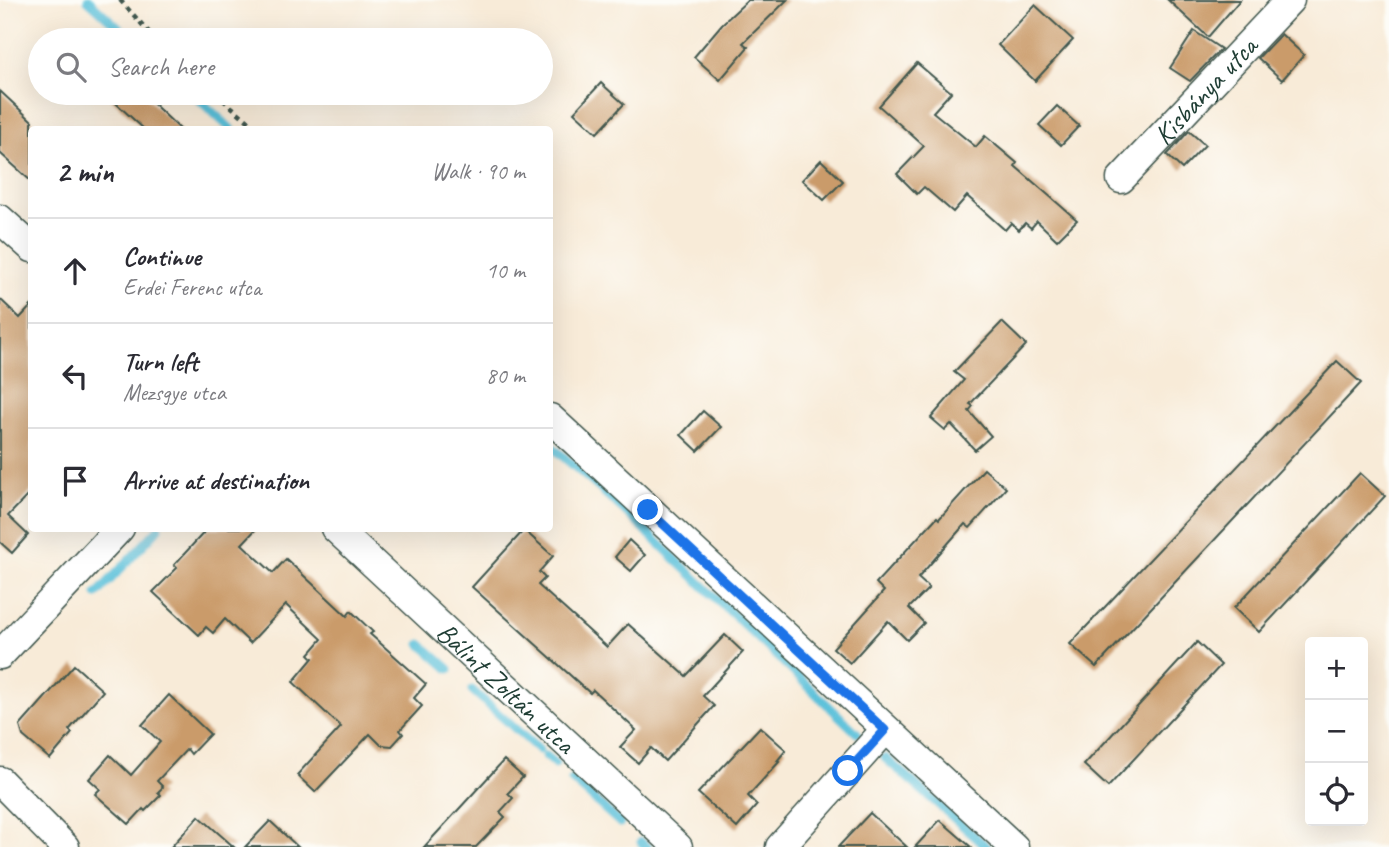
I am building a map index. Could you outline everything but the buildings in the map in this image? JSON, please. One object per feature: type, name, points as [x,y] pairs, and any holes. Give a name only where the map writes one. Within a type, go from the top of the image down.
[{"type":"street","name":"Kisbánya utca","points":[[1121,178],[1290,0]]},
{"type":"street","points":[[0,219],[28,244]]},
{"type":"street","points":[[553,421],[1014,847]]},
{"type":"street","points":[[0,655],[116,532]]},
{"type":"street","name":"Bálint Zoltán utca","points":[[338,532],[678,847]]},
{"type":"street","points":[[780,847],[885,730]]},
{"type":"street","points":[[0,781],[65,847]]},
{"type":"path","points":[[120,0],[145,28]]},
{"type":"path","points":[[229,105],[254,126]]},
{"type":"waterway","points":[[88,0],[119,28]]},
{"type":"waterway","points":[[205,105],[228,126]]},
{"type":"waterway","points":[[553,448],[623,509],[857,733]]},
{"type":"waterway","points":[[97,594],[155,532]]},
{"type":"waterway","points":[[421,644],[449,669]]},
{"type":"waterway","points":[[472,690],[539,750]]},
{"type":"waterway","points":[[546,756],[555,764]]},
{"type":"waterway","points":[[885,758],[987,847]]},
{"type":"waterway","points":[[572,780],[620,823]]},
{"type":"waterway","points":[[641,842],[647,847]]},
{"type":"route","points":[[648,510],[885,730],[848,771]]}]
